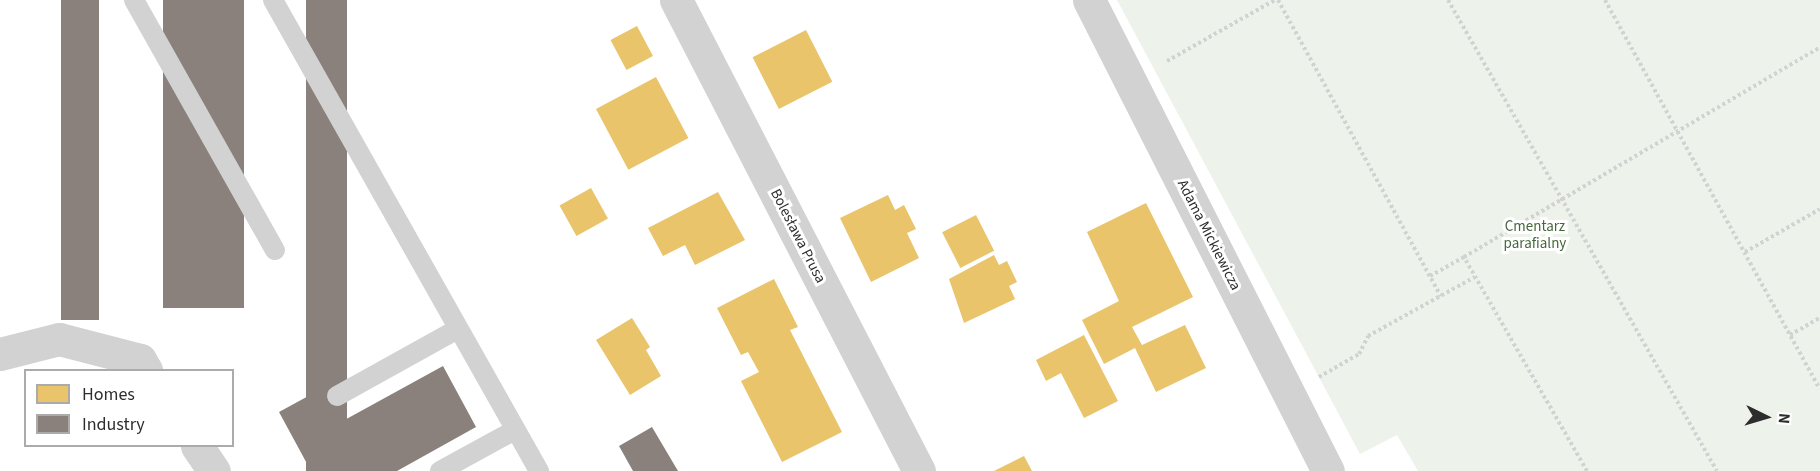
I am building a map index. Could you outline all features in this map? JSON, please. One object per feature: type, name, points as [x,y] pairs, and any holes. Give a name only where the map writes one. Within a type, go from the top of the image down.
[{"type":"street","name":"Bolesława Prusa","points":[[676,0],[919,471]]},
{"type":"street","name":"Adama Mickiewicza","points":[[1089,0],[1328,471]]},
{"type":"street","points":[[0,354],[59,339],[140,360],[145,369]]},
{"type":"street","points":[[198,447],[214,471]]},
{"type":"lane","points":[[134,0],[275,250]]},
{"type":"lane","points":[[273,0],[539,471]]},
{"type":"lane","points":[[337,396],[458,329]]},
{"type":"lane","points":[[441,471],[515,430]]},
{"type":"path","points":[[1167,61],[1276,0],[1441,296]]},
{"type":"path","points":[[1448,0],[1717,471]]},
{"type":"path","points":[[1605,0],[1820,389]]},
{"type":"path","points":[[1430,276],[1820,47]]},
{"type":"path","points":[[1745,252],[1820,209]]},
{"type":"path","points":[[1464,257],[1587,471]]},
{"type":"path","points":[[1316,378],[1359,354],[1368,336],[1475,277]]},
{"type":"path","points":[[1790,334],[1820,318]]},
{"type":"green space","name":"Cmentarz parafialny","points":[[1117,0],[1820,0],[1820,471],[1418,471],[1397,435],[1360,454]]},
{"type":"building: Homes","points":[[637,26],[653,56],[626,70],[611,40]]},
{"type":"building: Homes","points":[[806,30],[832,82],[779,109],[753,57]]},
{"type":"building: Homes","points":[[656,77],[688,138],[628,170],[596,109]]},
{"type":"building: Homes","points":[[591,188],[608,219],[576,236],[560,205]]},
{"type":"building: Homes","points":[[718,192],[745,240],[695,265],[685,245],[663,256],[648,228]]},
{"type":"building: Homes","points":[[888,195],[895,210],[904,205],[916,229],[907,233],[919,258],[871,282],[840,218]]},
{"type":"building: Homes","points":[[1146,203],[1193,297],[1132,327],[1142,345],[1185,325],[1206,368],[1156,392],[1135,348],[1104,364],[1082,320],[1119,301],[1087,232]]},
{"type":"building: Homes","points":[[976,215],[994,251],[960,268],[942,232]]},
{"type":"building: Homes","points":[[994,255],[999,265],[1007,261],[1017,282],[1009,286],[1015,299],[964,323],[949,279]]},
{"type":"building: Homes","points":[[774,279],[798,327],[790,330],[842,432],[782,462],[741,381],[759,372],[748,352],[741,355],[717,308]]},
{"type":"building: Homes","points":[[632,318],[650,347],[646,350],[661,376],[630,395],[596,340]]},
{"type":"building: Homes","points":[[1084,335],[1118,401],[1084,418],[1061,373],[1046,381],[1036,360]]},
{"type":"building: Homes","points":[[1024,456],[1032,471],[994,471]]},
{"type":"building: Industry","points":[[61,0],[99,0],[99,320],[61,320]]},
{"type":"building: Industry","points":[[163,0],[244,0],[244,308],[163,308]]},
{"type":"building: Industry","points":[[306,0],[347,0],[347,471],[306,471]]},
{"type":"building: Industry","points":[[443,366],[476,427],[397,471],[311,471],[279,412],[312,394],[330,428]]},
{"type":"building: Industry","points":[[652,427],[678,471],[633,471],[619,446]]}]
